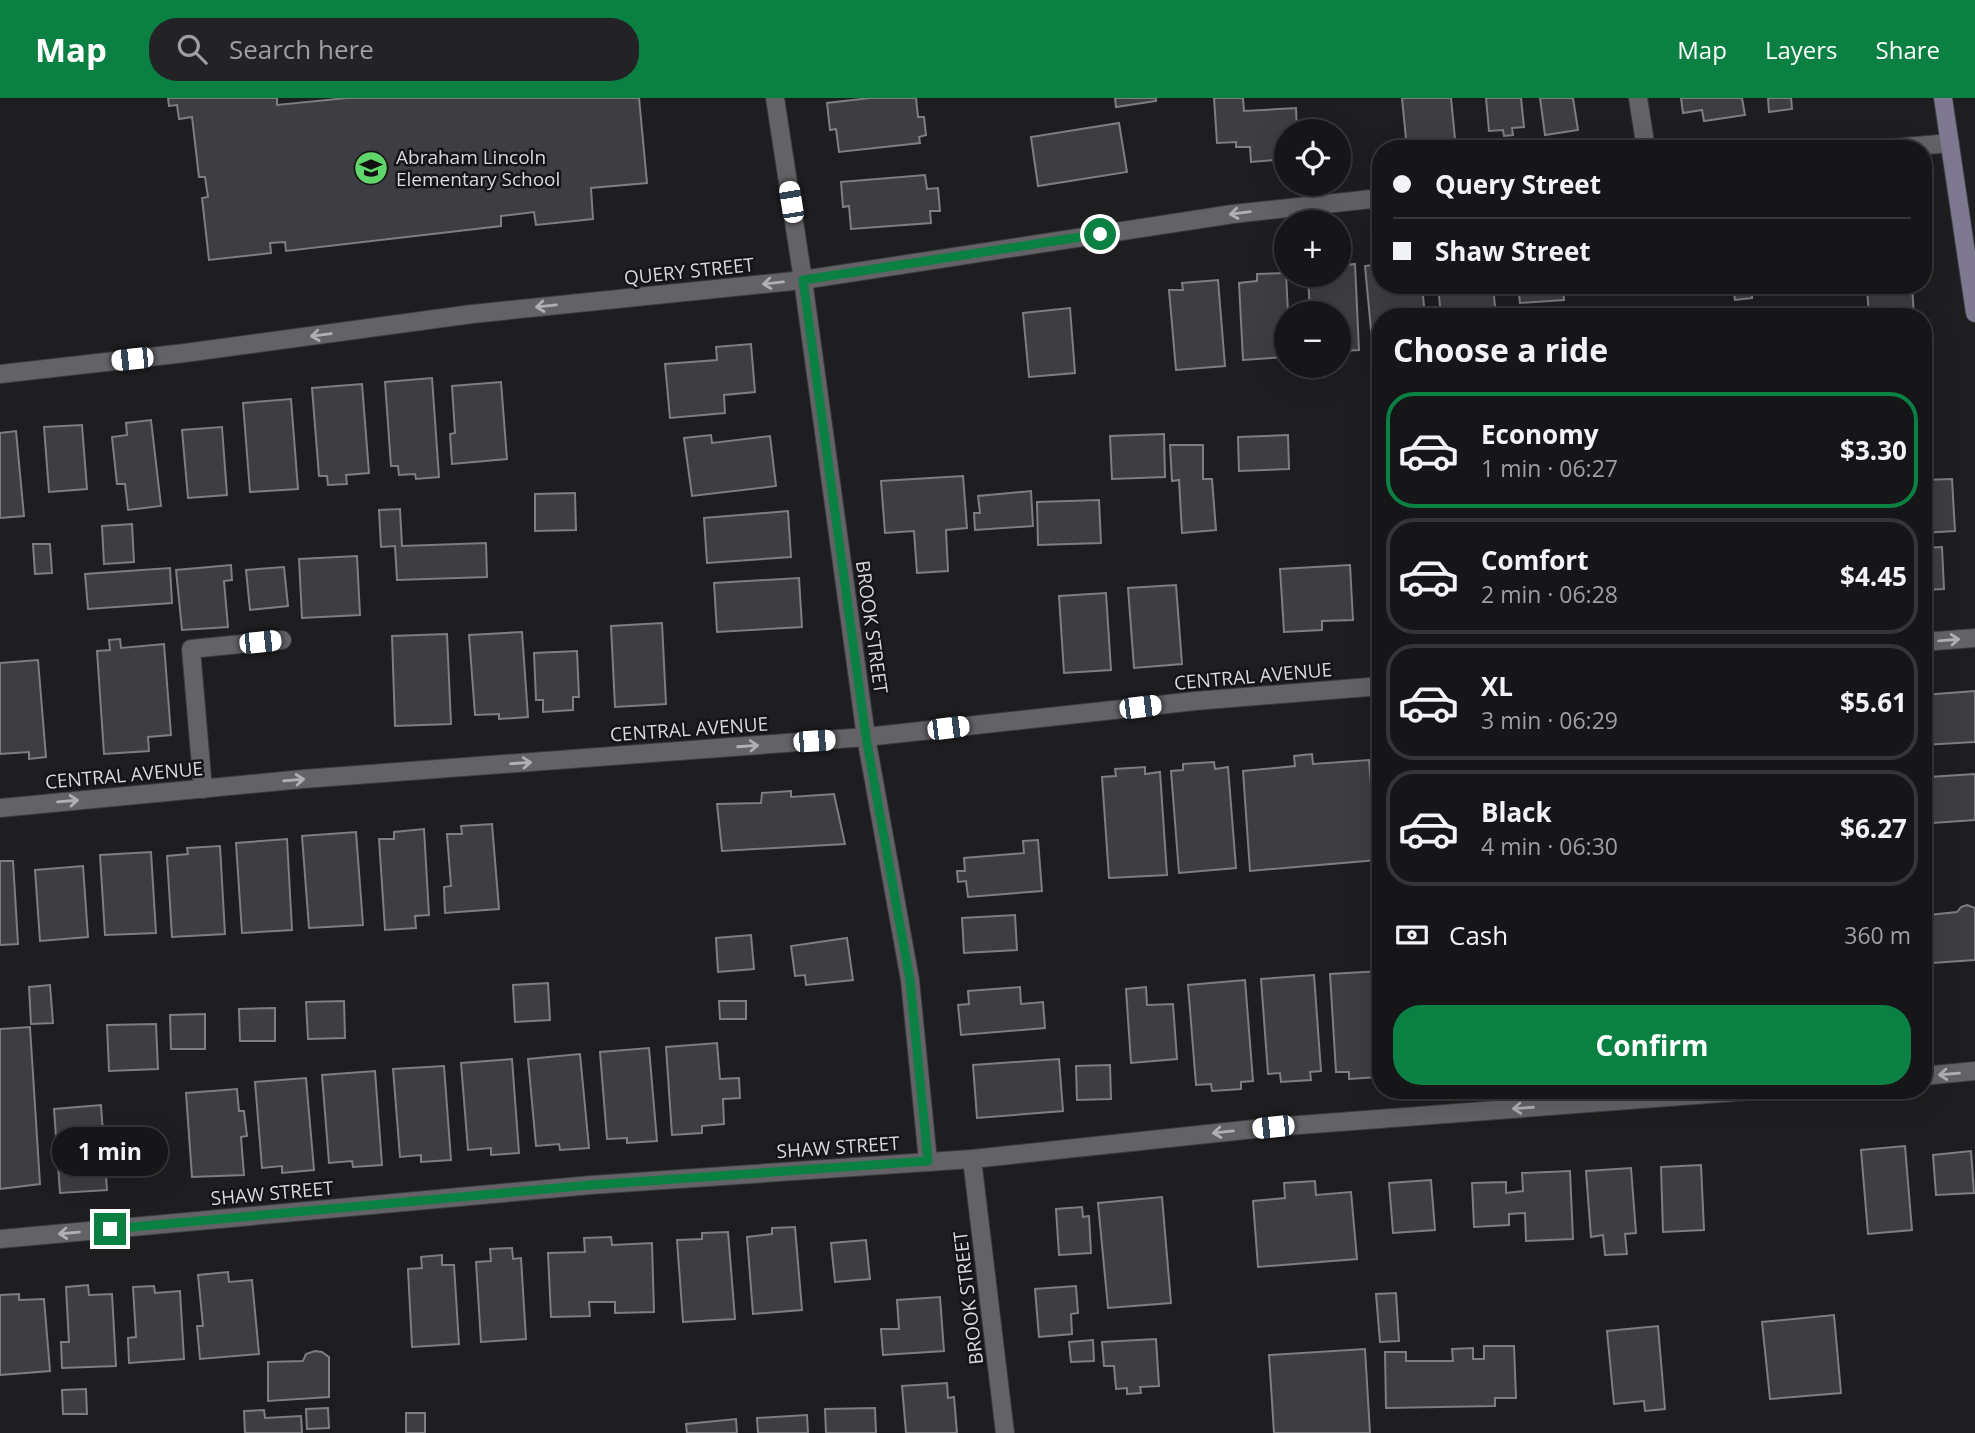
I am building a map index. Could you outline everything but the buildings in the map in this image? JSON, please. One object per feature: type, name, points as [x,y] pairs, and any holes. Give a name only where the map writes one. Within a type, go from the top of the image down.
[{"type":"main road","points":[[1943,98],[1975,313]]},
{"type":"street","name":"BROOK STREET","points":[[775,98],[866,737],[910,980],[928,1161]]},
{"type":"street","points":[[1638,98],[1645,140]]},
{"type":"street","points":[[1932,145],[1950,143]]},
{"type":"street","name":"QUERY STREET","points":[[0,374],[185,354],[472,314],[803,280],[1233,214],[1372,199]]},
{"type":"street","points":[[1932,641],[1975,638]]},
{"type":"street","points":[[203,789],[191,649],[282,640]]},
{"type":"street","name":"CENTRAL AVENUE","points":[[0,808],[396,772],[866,737],[1195,701],[1372,687]]},
{"type":"street","points":[[1932,1075],[1975,1072]]},
{"type":"street","name":"SHAW STREET","points":[[0,1239],[591,1185],[972,1159],[1273,1127],[1643,1099]]},
{"type":"street","name":"BROOK STREET","points":[[972,1159],[1005,1433]]},
{"type":"place","name":"Abraham Lincoln Elementary School","points":[[371,168]]},
{"type":"route","points":[[110,1229],[591,1185],[928,1161],[910,980],[866,737],[803,280],[1100,234]]}]
